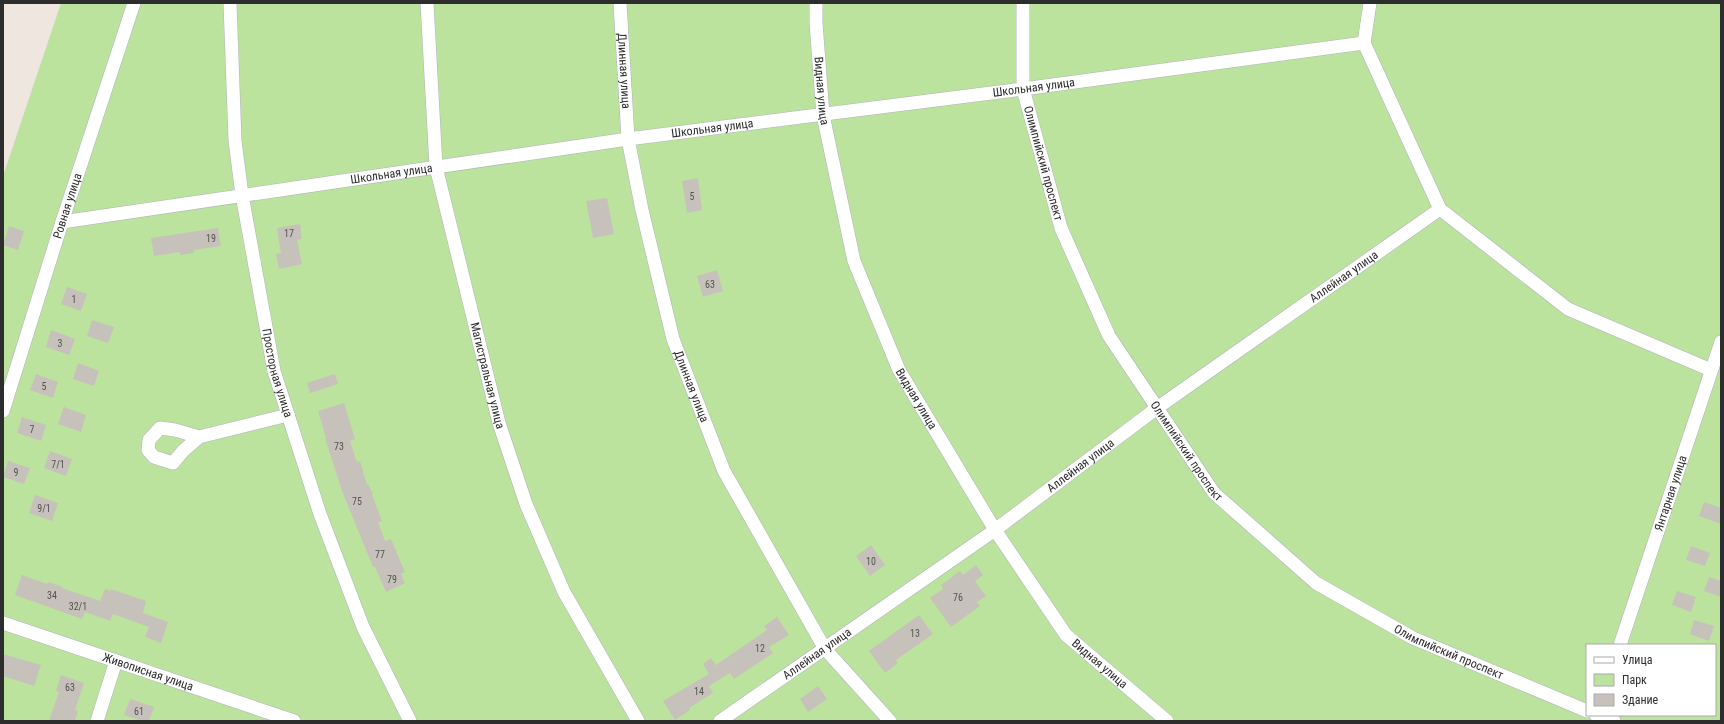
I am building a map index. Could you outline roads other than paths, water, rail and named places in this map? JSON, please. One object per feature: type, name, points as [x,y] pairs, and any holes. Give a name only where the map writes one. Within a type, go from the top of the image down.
[{"type":"street","name":"Ровная улица","points":[[3,410],[62,222],[134,3]]},
{"type":"street","name":"Просторная улица","points":[[230,3],[235,141],[242,195],[274,371],[320,514],[363,627],[410,721]]},
{"type":"street","name":"Магистральная улица","points":[[427,3],[436,167],[499,423],[526,504],[564,592],[638,721]]},
{"type":"street","name":"Длинная улица","points":[[620,3],[628,139],[642,210],[673,339],[724,471],[824,650],[890,721]]},
{"type":"street","name":"Видная улица","points":[[816,3],[816,23],[823,115],[854,261],[899,370],[995,530],[1066,635],[1166,721]]},
{"type":"street","name":"Олимпийский проспект","points":[[1023,3],[1023,89],[1061,228],[1109,336],[1214,493],[1316,583],[1413,638],[1586,712]]},
{"type":"street","points":[[1370,3],[1364,43],[1440,209],[1568,309],[1711,370]]},
{"type":"street","name":"Школьная улица","points":[[62,222],[628,139],[1023,89],[1364,43]]},
{"type":"street","name":"Аллейная улица","points":[[720,721],[995,530],[1157,408],[1440,209]]},
{"type":"street","name":"Янтарная улица","points":[[1620,644],[1721,342]]},
{"type":"street","points":[[199,437],[288,416]]},
{"type":"street","name":"Живописная улица","points":[[3,623],[293,721]]},
{"type":"street","points":[[97,721],[116,661]]},
{"type":"street","name":"Олимпийский проспект","points":[[1595,716],[1614,721]]}]
